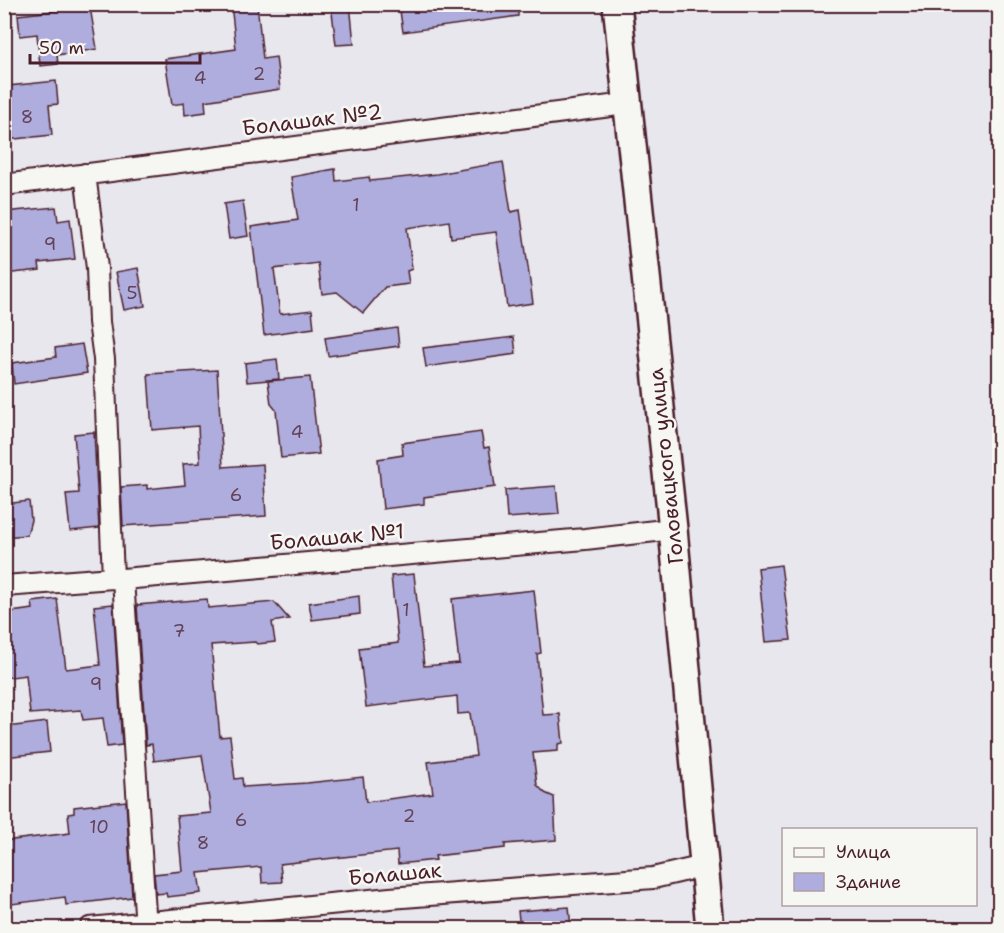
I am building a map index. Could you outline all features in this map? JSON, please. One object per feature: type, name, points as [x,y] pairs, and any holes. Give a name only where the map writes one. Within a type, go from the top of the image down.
[{"type":"main road","name":"Головацкого улица","points":[[617,4],[673,529],[710,928]]},
{"type":"street","name":"Болашак №2","points":[[4,185],[626,104]]},
{"type":"street","points":[[85,174],[97,268],[118,579],[146,926]]},
{"type":"street","name":"Болашак №1","points":[[4,586],[118,579],[585,539],[673,529]]},
{"type":"street","name":"Болашак","points":[[90,928],[146,926],[390,898],[653,878],[704,866]]},
{"type":"building","points":[[231,4],[257,4],[263,59],[276,57],[280,89],[205,101],[206,112],[185,115],[184,103],[172,105],[165,59],[236,49]]},
{"type":"building","points":[[331,4],[350,4],[354,44],[336,45]]},
{"type":"building","points":[[399,4],[518,4],[518,16],[403,32]]},
{"type":"building","points":[[90,7],[97,49],[57,55],[58,64],[40,66],[37,34],[20,36],[18,15]]},
{"type":"building","points":[[56,81],[58,104],[49,105],[52,135],[6,140],[4,101],[9,101],[8,86]]},
{"type":"building","points":[[503,162],[511,212],[520,210],[533,303],[507,307],[496,232],[451,238],[449,221],[407,228],[412,269],[407,271],[409,284],[385,287],[363,313],[337,292],[322,294],[318,263],[274,269],[280,314],[312,310],[314,328],[264,335],[251,227],[298,220],[291,177],[335,169],[336,181],[369,177],[370,181],[437,174]]},
{"type":"building","points":[[243,201],[248,236],[229,239],[224,204]]},
{"type":"building","points":[[56,207],[58,221],[70,219],[75,259],[39,263],[40,270],[4,274],[4,212]]},
{"type":"building","points":[[138,268],[145,306],[124,310],[116,272]]},
{"type":"building","points":[[397,328],[399,346],[328,356],[325,338]]},
{"type":"building","points":[[514,337],[516,354],[426,367],[423,348]]},
{"type":"building","points":[[82,344],[87,373],[14,384],[12,363],[56,357],[55,348]]},
{"type":"building","points":[[277,359],[279,379],[247,382],[245,363]]},
{"type":"building","points":[[217,370],[223,467],[263,464],[266,516],[123,526],[121,487],[147,485],[147,489],[185,485],[183,464],[200,463],[198,426],[152,430],[148,374]]},
{"type":"building","points":[[310,377],[319,454],[281,458],[276,410],[271,404],[268,381]]},
{"type":"building","points":[[94,432],[99,528],[70,531],[66,494],[79,493],[74,434]]},
{"type":"building","points":[[481,432],[484,448],[489,447],[495,487],[424,497],[424,504],[383,509],[378,459],[403,455],[402,443]]},
{"type":"building","points":[[556,486],[559,514],[507,518],[505,490]]},
{"type":"building","points":[[29,501],[31,520],[27,535],[4,537],[4,504]]},
{"type":"building","points":[[781,565],[791,640],[766,642],[758,568]]},
{"type":"building","points":[[414,574],[424,666],[459,663],[452,599],[534,590],[541,653],[537,654],[543,715],[560,714],[563,743],[558,744],[558,751],[533,753],[537,785],[545,793],[554,797],[556,840],[505,844],[505,848],[435,856],[436,860],[398,864],[397,851],[280,864],[282,882],[262,883],[261,867],[198,873],[201,893],[167,897],[166,893],[156,894],[154,874],[182,871],[177,816],[211,813],[202,755],[154,761],[152,744],[146,745],[137,605],[207,599],[208,608],[274,602],[289,619],[272,622],[275,642],[211,645],[220,737],[230,736],[235,779],[242,778],[243,787],[363,777],[366,802],[433,793],[428,762],[476,756],[470,713],[458,714],[457,696],[366,707],[359,648],[398,643],[391,576]]},
{"type":"building","points":[[359,596],[360,614],[312,620],[309,603]]},
{"type":"building","points":[[57,599],[66,669],[100,665],[94,606],[113,604],[122,745],[107,747],[103,718],[83,720],[81,710],[30,714],[26,675],[4,678],[4,613],[33,609],[32,602]]},
{"type":"building","points":[[47,722],[50,752],[4,757],[4,737],[9,737],[7,727]]},
{"type":"building","points":[[126,801],[132,897],[66,905],[65,897],[4,905],[4,841],[70,833],[68,814],[74,813],[74,807]]},
{"type":"building","points":[[569,907],[571,928],[520,928],[518,911]]}]
